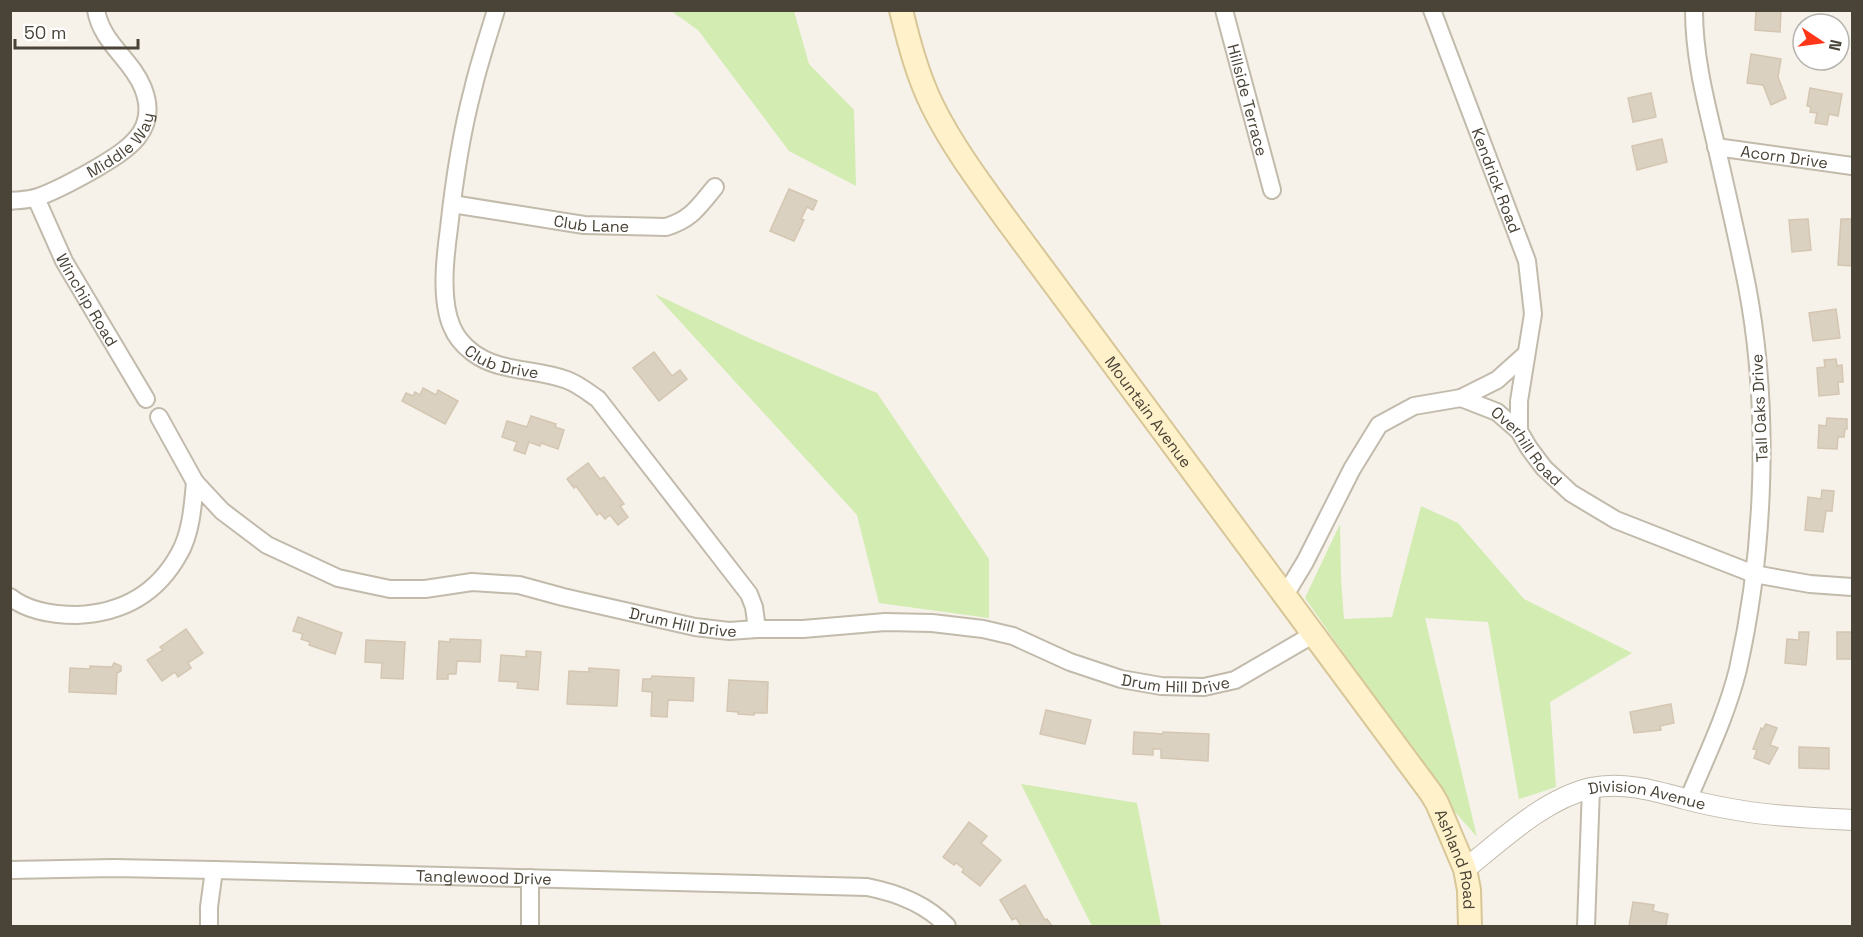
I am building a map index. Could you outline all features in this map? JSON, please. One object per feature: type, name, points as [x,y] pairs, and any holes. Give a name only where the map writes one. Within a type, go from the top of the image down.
[{"type":"main road","name":"Mountain Avenue","points":[[901,10],[912,55],[933,106],[960,153],[1013,229],[1431,793]]},
{"type":"main road","name":"Ashland Road","points":[[1431,793],[1465,869],[1469,890],[1470,927]]},
{"type":"street","name":"Middle Way","points":[[10,201],[36,198],[70,183],[132,145],[145,124],[147,100],[142,86],[102,32],[96,10]]},
{"type":"street","name":"Club Drive","points":[[496,10],[472,89],[452,204],[446,250],[445,281],[451,326],[459,340],[483,360],[567,380],[598,399],[749,594],[754,607],[757,629]]},
{"type":"street","name":"Hillside Terrace","points":[[1224,10],[1272,190]]},
{"type":"street","name":"Kendrick Road","points":[[1432,10],[1527,261],[1533,314],[1519,401],[1519,431]]},
{"type":"street","name":"Tall Oaks Drive","points":[[1688,800],[1725,712],[1738,669],[1754,574],[1762,458],[1758,365],[1747,287],[1706,110],[1694,37],[1694,10]]},
{"type":"street","name":"Acorn Drive","points":[[1716,147],[1852,166]]},
{"type":"street","name":"Club Lane","points":[[452,204],[584,225],[666,227],[690,217],[715,187]]},
{"type":"street","name":"Winchip Road","points":[[36,198],[64,261],[146,399]]},
{"type":"street","points":[[1285,596],[1305,562],[1352,469],[1379,425],[1414,406],[1461,398],[1497,380],[1525,355]]},
{"type":"street","name":"Overhill Road","points":[[1461,398],[1497,412],[1519,431],[1528,448],[1544,468],[1571,493],[1616,520],[1754,574],[1810,584],[1852,587]]},
{"type":"street","points":[[10,597],[39,610],[65,615],[93,614],[119,608],[143,596],[163,577],[180,553],[192,516],[195,482],[159,417]]},
{"type":"street","name":"Drum Hill Drive","points":[[195,482],[222,511],[255,537],[338,578],[373,586],[407,590],[472,582],[519,585],[695,627],[729,632],[885,622],[932,623],[983,629],[1013,636],[1070,662],[1121,679],[1161,687],[1204,687],[1235,680],[1314,634]]},
{"type":"street","name":"Division Avenue","points":[[1465,869],[1526,821],[1556,802],[1591,788],[1620,786],[1654,790],[1744,812],[1852,820]]},
{"type":"street","points":[[1586,927],[1591,788]]},
{"type":"street","name":"Tanglewood Drive","points":[[10,870],[114,868],[867,887],[909,899],[933,914],[947,927]]},
{"type":"street","points":[[209,927],[214,870]]},
{"type":"street","points":[[530,878],[530,927]]},
{"type":"green space","points":[[671,11],[794,11],[809,64],[854,110],[856,186],[789,151],[698,30]]},
{"type":"green space","points":[[655,294],[751,339],[877,393],[989,559],[989,618],[879,603],[857,515]]},
{"type":"green space","points":[[1421,506],[1458,523],[1524,599],[1632,653],[1550,702],[1556,787],[1519,799],[1488,622],[1425,618],[1477,837],[1455,812],[1305,598],[1340,524],[1344,619],[1392,617]]},
{"type":"green space","points":[[1021,784],[1137,803],[1161,926],[1092,926]]},
{"type":"building","points":[[1756,10],[1781,10],[1780,32],[1755,30]]},
{"type":"building","points":[[1751,54],[1781,59],[1778,77],[1786,98],[1771,105],[1763,85],[1747,83]]},
{"type":"building","points":[[1810,88],[1842,94],[1838,116],[1829,114],[1827,125],[1815,123],[1817,113],[1810,112],[1811,107],[1807,106]]},
{"type":"building","points":[[1651,93],[1656,117],[1633,122],[1628,98]]},
{"type":"building","points":[[1662,139],[1667,162],[1637,170],[1632,146]]},
{"type":"building","points":[[789,189],[817,201],[813,210],[807,207],[801,219],[804,220],[794,241],[770,231]]},
{"type":"building","points":[[1808,219],[1811,250],[1792,252],[1789,220]]},
{"type":"building","points":[[1841,219],[1852,219],[1852,266],[1838,265]]},
{"type":"building","points":[[1836,309],[1840,338],[1813,341],[1809,313]]},
{"type":"building","points":[[654,352],[672,376],[680,370],[687,379],[659,401],[633,368]]},
{"type":"building","points":[[1836,359],[1837,366],[1842,365],[1843,382],[1838,382],[1839,394],[1819,396],[1817,368],[1825,367],[1824,360]]},
{"type":"building","points":[[423,388],[436,395],[438,390],[458,401],[445,424],[402,401],[406,393],[413,396],[415,392],[420,395]]},
{"type":"building","points":[[531,416],[556,424],[555,427],[564,430],[558,449],[541,443],[540,446],[529,442],[525,454],[514,450],[517,442],[502,437],[507,421],[527,427]]},
{"type":"building","points":[[1827,418],[1847,419],[1847,429],[1845,429],[1844,437],[1838,437],[1837,449],[1818,448],[1819,425],[1826,426]]},
{"type":"building","points":[[588,463],[600,479],[604,477],[624,504],[620,506],[628,517],[618,525],[610,515],[605,519],[600,513],[597,515],[576,486],[574,488],[567,479]]},
{"type":"building","points":[[1822,490],[1834,491],[1832,511],[1826,511],[1823,532],[1805,530],[1808,497],[1821,499]]},
{"type":"building","points":[[298,617],[342,633],[335,654],[309,645],[310,642],[301,639],[303,634],[293,631]]},
{"type":"building","points":[[186,629],[203,653],[188,663],[191,668],[178,677],[175,672],[162,681],[147,660],[163,650],[160,647]]},
{"type":"building","points":[[1799,632],[1809,632],[1806,665],[1785,663],[1787,639],[1799,640]]},
{"type":"building","points":[[1837,632],[1852,632],[1852,659],[1837,659]]},
{"type":"building","points":[[450,639],[481,640],[480,662],[457,661],[456,674],[448,674],[448,679],[437,679],[439,641],[450,642]]},
{"type":"building","points":[[366,640],[405,642],[403,679],[381,678],[382,663],[365,662]]},
{"type":"building","points":[[526,651],[541,652],[538,690],[517,688],[518,682],[499,681],[501,655],[526,657]]},
{"type":"building","points":[[114,663],[121,666],[121,671],[117,673],[116,694],[69,692],[70,668],[112,667]]},
{"type":"building","points":[[589,668],[619,670],[617,706],[567,704],[569,671],[589,672]]},
{"type":"building","points":[[652,676],[694,678],[693,701],[668,700],[667,717],[651,716],[652,692],[642,691],[643,679],[651,679]]},
{"type":"building","points":[[729,680],[768,682],[767,713],[754,713],[754,715],[727,711]]},
{"type":"building","points":[[1671,704],[1674,723],[1660,726],[1661,730],[1634,733],[1630,712]]},
{"type":"building","points":[[1046,710],[1091,720],[1085,744],[1040,734]]},
{"type":"building","points":[[1766,724],[1777,728],[1770,745],[1778,748],[1769,764],[1754,758],[1757,750],[1753,749],[1761,728],[1763,729]]},
{"type":"building","points":[[1134,732],[1209,734],[1208,761],[1161,758],[1161,749],[1153,749],[1153,755],[1133,754]]},
{"type":"building","points":[[1799,747],[1829,748],[1829,769],[1799,768]]},
{"type":"building","points":[[969,822],[987,836],[981,843],[1001,860],[980,886],[962,872],[964,869],[943,857]]},
{"type":"building","points":[[1025,885],[1045,920],[1047,919],[1052,926],[1021,926],[1016,918],[1012,920],[1000,900]]},
{"type":"building","points":[[1633,902],[1654,905],[1653,911],[1668,914],[1666,926],[1629,926]]}]
